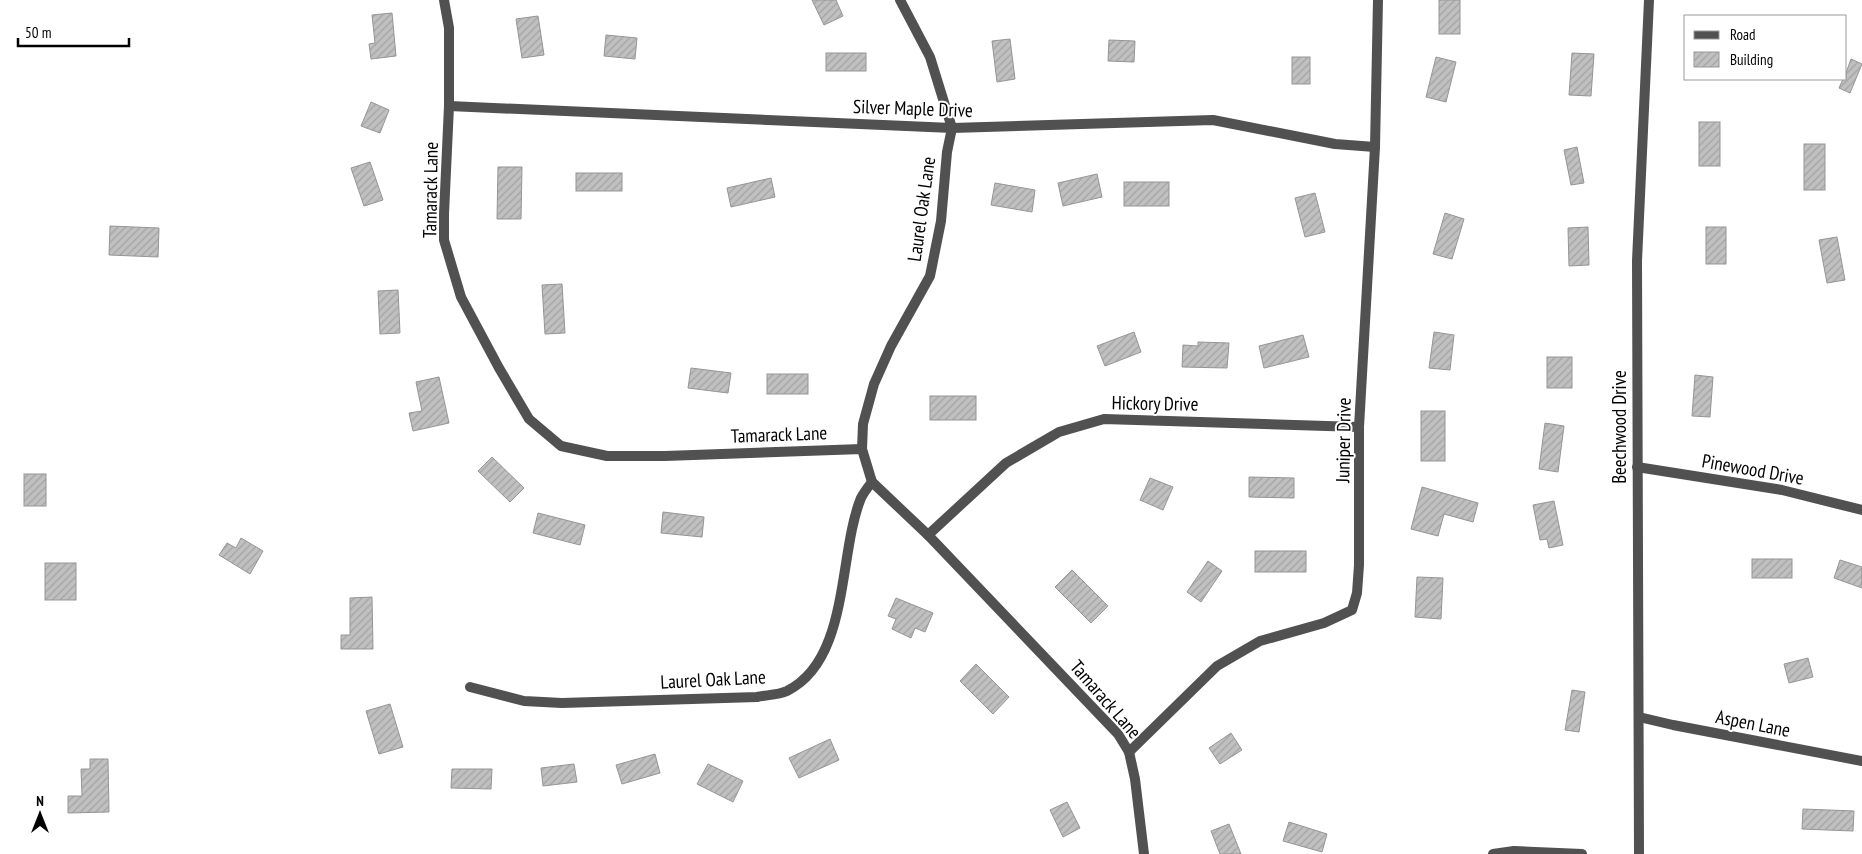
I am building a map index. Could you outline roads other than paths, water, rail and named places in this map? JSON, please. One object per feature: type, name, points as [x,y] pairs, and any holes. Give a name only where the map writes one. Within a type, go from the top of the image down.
[{"type":"street","points":[[444,0],[449,28],[449,106]]},
{"type":"street","name":"Laurel Oak Lane","points":[[862,449],[863,424],[874,384],[891,346],[930,276],[941,221],[947,152],[952,128],[930,57],[900,0]]},
{"type":"street","name":"Juniper Drive","points":[[1130,752],[1217,666],[1260,642],[1324,623],[1352,610],[1357,592],[1359,565],[1359,427],[1375,147],[1378,0]]},
{"type":"street","name":"Beechwood Drive","points":[[1638,854],[1637,261],[1649,0]]},
{"type":"street","name":"Silver Maple Drive","points":[[449,106],[952,128],[1214,120],[1335,144],[1375,147]]},
{"type":"street","name":"Tamarack Lane","points":[[449,106],[444,240],[461,297],[529,419],[561,446],[607,456],[665,456],[862,449],[872,482],[928,535],[1118,734],[1130,752],[1144,854]]},
{"type":"street","name":"Hickory Drive","points":[[928,535],[1006,464],[1059,432],[1104,419],[1359,427]]},
{"type":"street","name":"Pinewood Drive","points":[[1637,467],[1782,490],[1862,510]]},
{"type":"street","name":"Laurel Oak Lane","points":[[470,687],[524,701],[562,703],[757,697],[786,691],[810,675],[829,642],[845,576],[856,513],[862,496],[872,482]]},
{"type":"street","name":"Aspen Lane","points":[[1639,717],[1862,761]]},
{"type":"street","points":[[1493,854],[1514,851],[1582,854]]}]
